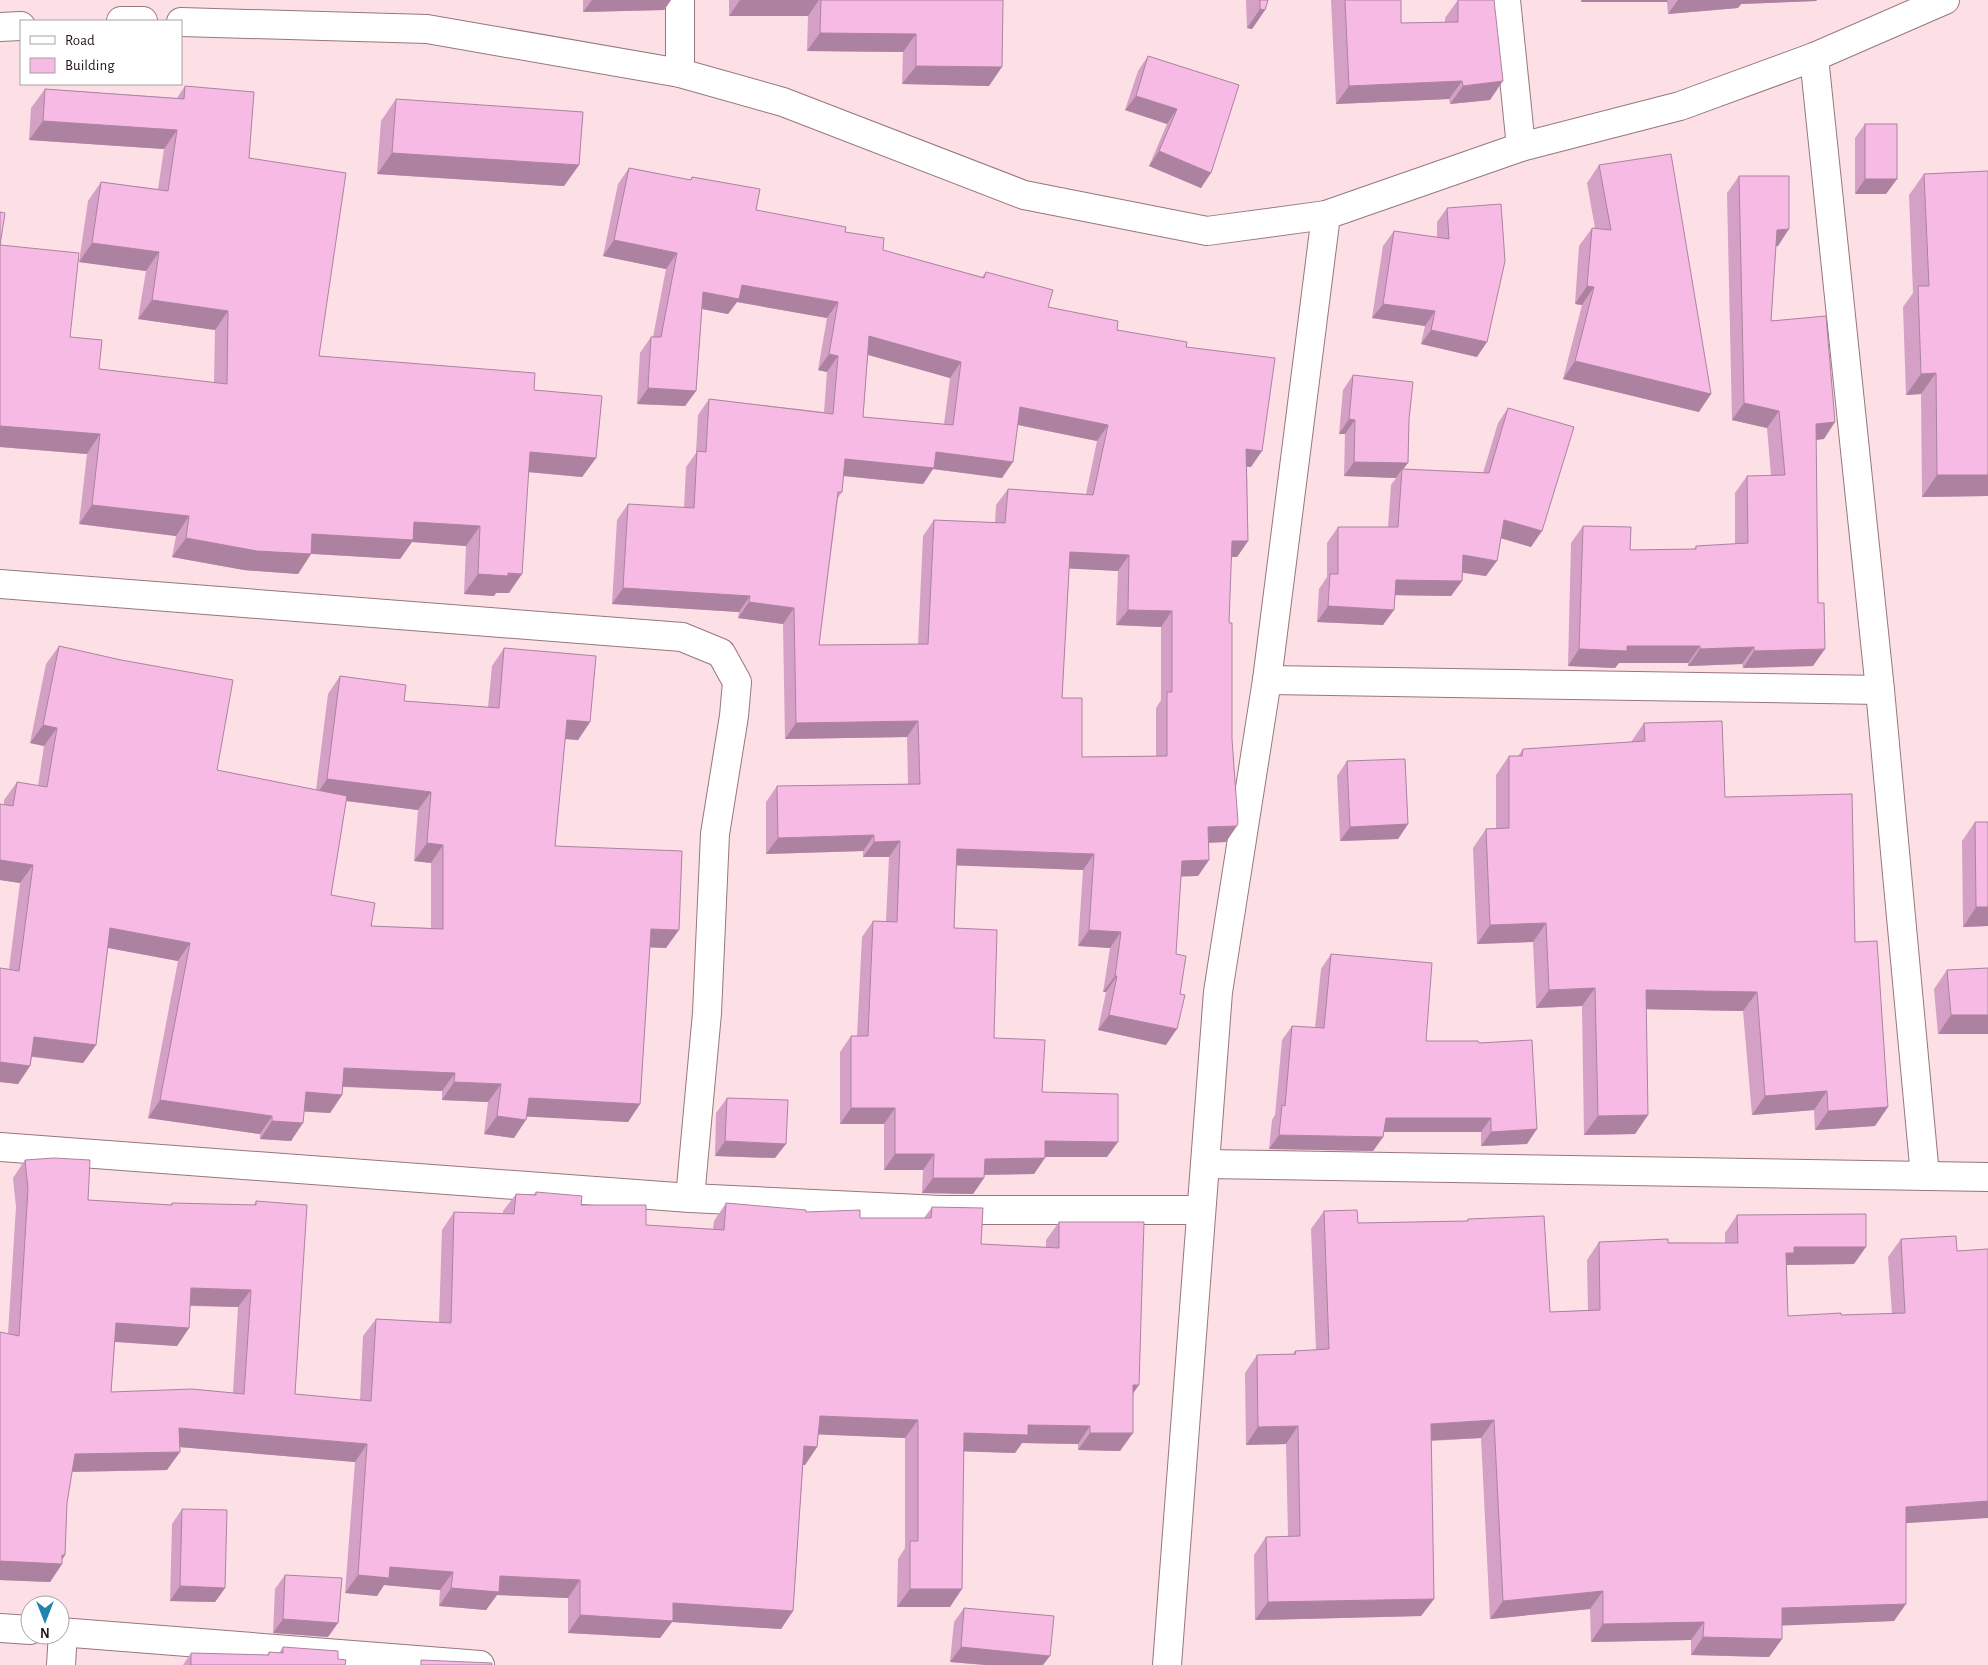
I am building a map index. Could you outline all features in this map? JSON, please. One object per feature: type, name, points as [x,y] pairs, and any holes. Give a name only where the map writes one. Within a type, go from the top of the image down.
[{"type":"street","points":[[680,0],[680,73]]},
{"type":"street","points":[[1506,0],[1522,147]]},
{"type":"street","points":[[182,22],[427,29],[680,73],[783,102],[1024,195],[1207,232],[1326,215],[1522,147],[1680,106],[1814,57],[1945,0]]},
{"type":"street","points":[[0,27],[20,26]]},
{"type":"street","points":[[1814,57],[1880,690],[1925,1176]]},
{"type":"street","points":[[1167,1665],[1218,992],[1267,680],[1326,215]]},
{"type":"street","points":[[0,584],[682,637],[721,653],[737,682],[734,716],[714,834],[707,1013],[690,1198]]},
{"type":"street","points":[[1267,680],[1880,690]]},
{"type":"street","points":[[0,1147],[690,1198],[940,1210],[1201,1210]]},
{"type":"street","points":[[1204,1164],[1988,1177]]},
{"type":"street","points":[[0,1628],[20,1629]]},
{"type":"street","points":[[70,1633],[480,1665]]},
{"type":"street","points":[[61,1665],[62,1645]]},
{"type":"building","points":[[821,0],[1003,0],[1002,67],[916,66],[916,34],[820,33]]},
{"type":"building","points":[[1260,0],[1268,0],[1265,10],[1260,9]]},
{"type":"building","points":[[1345,0],[1401,0],[1401,23],[1458,22],[1458,0],[1494,0],[1503,81],[1463,86],[1462,81],[1349,86]]},
{"type":"building","points":[[1148,56],[1239,85],[1211,173],[1159,151],[1177,109],[1136,96]]},
{"type":"building","points":[[185,86],[254,92],[249,158],[346,173],[319,356],[535,373],[534,390],[602,396],[596,458],[530,452],[522,574],[508,573],[508,576],[478,574],[480,526],[414,522],[413,540],[312,534],[311,554],[257,551],[186,538],[189,516],[92,505],[100,434],[0,426],[0,245],[79,253],[70,337],[102,340],[99,369],[227,384],[228,311],[152,300],[159,252],[92,243],[101,182],[168,191],[177,130],[43,121],[45,89],[184,99]]},
{"type":"building","points":[[396,99],[583,112],[579,165],[392,153]]},
{"type":"building","points":[[1865,124],[1897,124],[1897,179],[1865,179]]},
{"type":"building","points":[[1671,154],[1711,394],[1575,361],[1594,287],[1587,286],[1592,228],[1611,230],[1599,165]]},
{"type":"building","points":[[629,168],[691,180],[692,177],[760,189],[756,210],[846,227],[845,232],[884,238],[883,250],[984,278],[986,272],[1053,290],[1048,307],[1118,321],[1117,330],[1187,342],[1186,347],[1275,358],[1262,451],[1246,449],[1248,541],[1232,541],[1229,623],[1232,623],[1232,739],[1238,822],[1237,826],[1208,827],[1209,860],[1182,861],[1176,954],[1186,956],[1180,994],[1185,995],[1177,1029],[1109,1015],[1117,976],[1115,976],[1121,932],[1089,930],[1094,854],[957,849],[954,928],[997,930],[994,1038],[1045,1040],[1042,1092],[1118,1094],[1118,1142],[1045,1141],[1045,1158],[985,1159],[984,1178],[933,1178],[934,1154],[895,1154],[895,1108],[851,1108],[851,1036],[868,1036],[873,921],[897,922],[900,841],[874,842],[874,835],[778,838],[777,786],[920,784],[918,721],[796,723],[794,608],[749,602],[750,596],[623,588],[628,504],[694,508],[697,451],[706,452],[709,399],[833,414],[838,356],[829,354],[838,302],[742,285],[739,299],[703,292],[696,391],[648,388],[651,337],[661,337],[677,253],[614,240]],"holes":[[[869,336],[961,362],[953,425],[863,417]],[[1020,407],[1108,425],[1093,495],[1008,489],[1005,523],[934,520],[928,644],[819,645],[838,492],[842,492],[845,459],[934,468],[936,452],[1013,462]],[[1070,552],[1129,555],[1128,610],[1172,611],[1172,692],[1167,692],[1167,756],[1082,757],[1082,698],[1062,698]]]},
{"type":"building","points":[[1988,171],[1988,475],[1937,475],[1936,373],[1921,374],[1918,286],[1929,286],[1924,174]]},
{"type":"building","points":[[1739,176],[1789,176],[1789,229],[1777,230],[1771,321],[1826,316],[1835,422],[1816,424],[1818,603],[1824,603],[1825,649],[1754,651],[1754,647],[1700,649],[1700,646],[1627,646],[1627,651],[1579,649],[1583,526],[1631,527],[1630,550],[1696,549],[1696,546],[1748,543],[1747,476],[1785,475],[1779,411],[1744,403]]},
{"type":"building","points":[[1501,204],[1505,261],[1487,342],[1431,330],[1435,311],[1383,304],[1394,231],[1449,239],[1447,208]]},
{"type":"building","points":[[0,212],[5,213],[0,245]]},
{"type":"building","points":[[1353,375],[1413,382],[1409,419],[1408,463],[1354,462],[1355,420],[1349,419]]},
{"type":"building","points":[[1508,408],[1574,427],[1542,531],[1504,520],[1497,561],[1463,555],[1462,581],[1396,580],[1394,610],[1328,606],[1330,574],[1338,574],[1338,527],[1398,527],[1402,469],[1489,473]]},
{"type":"building","points":[[59,646],[121,660],[233,680],[217,770],[347,796],[331,895],[375,903],[371,926],[443,929],[443,845],[427,843],[431,792],[327,779],[340,676],[406,685],[404,701],[499,708],[504,648],[596,656],[590,722],[567,720],[555,846],[682,851],[679,930],[651,929],[640,1104],[529,1098],[526,1120],[497,1116],[501,1084],[454,1082],[455,1073],[344,1068],[342,1095],[306,1092],[303,1123],[272,1121],[272,1116],[160,1100],[190,943],[110,928],[96,1045],[34,1037],[30,1066],[0,1062],[0,968],[19,971],[33,865],[0,860],[0,804],[13,806],[17,782],[47,787],[57,728],[43,725]]},
{"type":"building","points":[[1722,721],[1725,797],[1852,794],[1855,942],[1877,941],[1888,1107],[1828,1111],[1827,1091],[1765,1096],[1757,992],[1646,990],[1648,1115],[1598,1116],[1595,988],[1549,990],[1546,923],[1490,925],[1486,829],[1509,828],[1509,756],[1522,756],[1523,749],[1645,741],[1644,723]]},
{"type":"building","points":[[1405,759],[1408,824],[1350,827],[1347,761]]},
{"type":"building","points":[[1975,822],[1988,822],[1988,907],[1976,907]]},
{"type":"building","points":[[1331,954],[1432,963],[1426,1041],[1478,1041],[1479,1043],[1532,1040],[1537,1129],[1491,1132],[1491,1118],[1386,1118],[1383,1137],[1279,1135],[1282,1105],[1285,1106],[1292,1026],[1324,1028]]},
{"type":"building","points":[[1988,968],[1988,1015],[1951,1015],[1947,970]]},
{"type":"building","points":[[727,1098],[788,1100],[786,1144],[725,1141]]},
{"type":"building","points":[[54,1158],[90,1160],[88,1200],[172,1205],[172,1203],[256,1205],[256,1201],[307,1205],[295,1394],[371,1401],[376,1319],[451,1323],[454,1212],[514,1214],[516,1194],[536,1195],[536,1192],[582,1196],[581,1205],[646,1205],[646,1225],[724,1230],[726,1203],[806,1210],[806,1212],[860,1210],[860,1218],[931,1218],[932,1207],[983,1208],[981,1244],[1059,1248],[1059,1222],[1144,1222],[1139,1385],[1133,1385],[1133,1433],[1090,1433],[1090,1426],[1028,1425],[1028,1435],[964,1433],[962,1589],[910,1589],[910,1541],[918,1541],[918,1420],[820,1416],[817,1447],[804,1446],[793,1611],[673,1603],[673,1621],[580,1615],[580,1580],[500,1576],[499,1592],[451,1588],[453,1572],[390,1567],[389,1578],[358,1575],[367,1444],[179,1428],[180,1452],[75,1454],[67,1503],[65,1555],[62,1555],[62,1564],[0,1561],[0,1332],[19,1336],[28,1189],[25,1160]],"holes":[[[191,1288],[251,1290],[244,1394],[192,1389],[111,1392],[116,1323],[189,1328]]]},
{"type":"building","points":[[1357,1210],[1358,1223],[1468,1221],[1468,1219],[1544,1216],[1550,1312],[1600,1310],[1599,1242],[1668,1239],[1668,1243],[1738,1243],[1737,1215],[1866,1214],[1866,1247],[1794,1247],[1794,1253],[1786,1253],[1788,1316],[1841,1313],[1841,1315],[1905,1313],[1901,1239],[1956,1236],[1957,1251],[1988,1249],[1988,1501],[1906,1507],[1906,1604],[1782,1608],[1782,1639],[1703,1637],[1704,1622],[1603,1624],[1603,1591],[1503,1601],[1494,1420],[1431,1424],[1434,1599],[1268,1602],[1266,1537],[1300,1536],[1298,1426],[1258,1427],[1257,1355],[1296,1354],[1295,1351],[1329,1349],[1324,1211]]},
{"type":"building","points":[[182,1509],[227,1510],[225,1588],[180,1586]]},
{"type":"building","points":[[285,1575],[342,1578],[338,1623],[283,1619]]},
{"type":"building","points":[[964,1608],[1054,1616],[1050,1656],[961,1647]]},
{"type":"building","points":[[283,1647],[338,1651],[338,1659],[346,1660],[345,1665],[191,1665],[191,1653],[269,1655],[269,1652],[283,1653]]},
{"type":"building","points":[[421,1660],[492,1663],[492,1665],[421,1665]]}]
